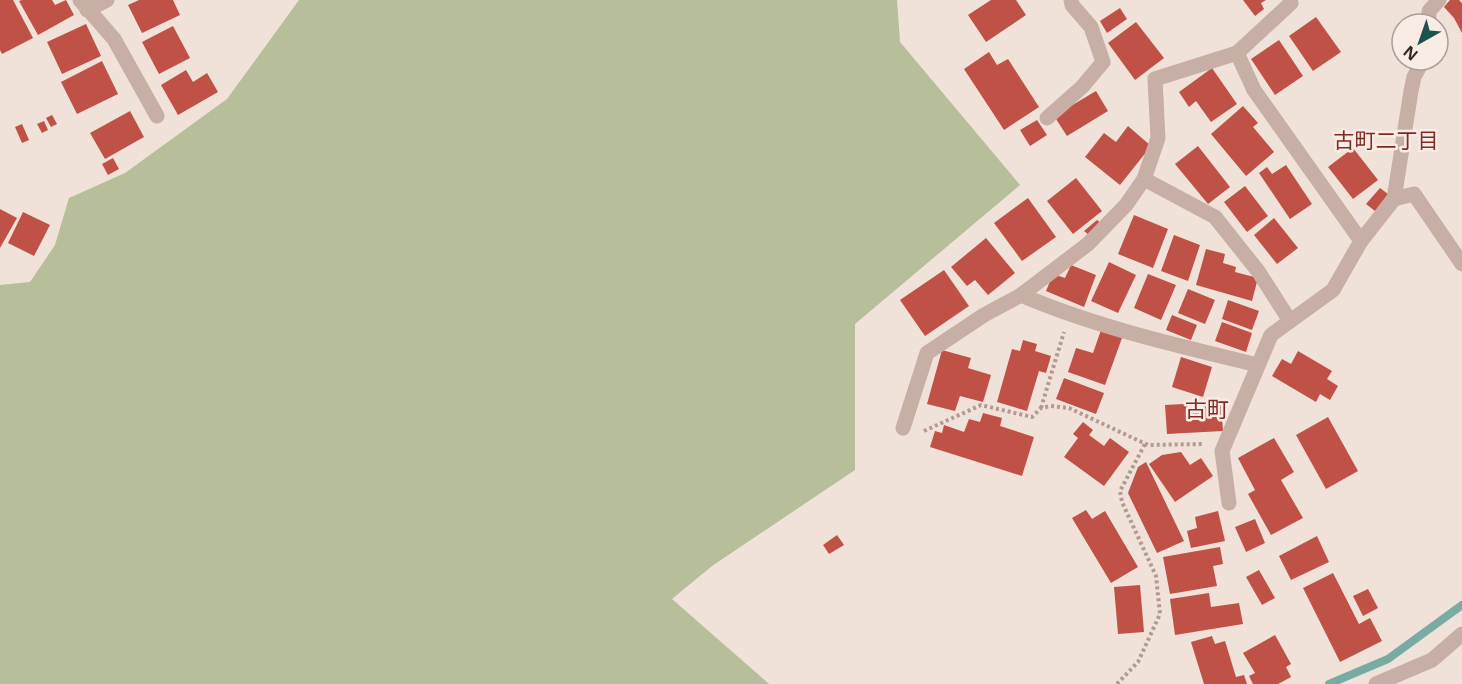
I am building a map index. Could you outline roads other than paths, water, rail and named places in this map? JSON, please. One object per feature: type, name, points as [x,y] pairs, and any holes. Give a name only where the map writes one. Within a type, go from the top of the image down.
[{"type":"street","points":[[107,0],[84,5],[114,39],[157,116]]},
{"type":"street","points":[[1047,118],[1083,87],[1103,62],[1091,27],[1072,5],[1071,0]]},
{"type":"street","points":[[903,428],[927,353],[984,315],[1021,295],[1088,244],[1126,206],[1144,179],[1158,138],[1155,79],[1237,53],[1291,3],[1290,0]]},
{"type":"street","points":[[1429,12],[1438,0]]},
{"type":"street","points":[[1237,53],[1254,90],[1361,241]]},
{"type":"street","points":[[1228,503],[1222,451],[1271,335],[1333,290],[1361,241],[1394,199],[1411,91],[1417,72]]},
{"type":"street","points":[[1144,179],[1215,217],[1258,271],[1290,321]]},
{"type":"street","points":[[1394,199],[1414,194],[1462,264]]},
{"type":"street","points":[[1021,295],[1069,314],[1181,347],[1258,365]]},
{"type":"street","points":[[1377,684],[1432,660],[1462,634]]},
{"type":"waterway","points":[[1329,684],[1388,659],[1462,605]]},
{"type":"district","name":"古町二丁目","points":[[1386,141]]},
{"type":"district","name":"古町","points":[[1207,409]]}]
